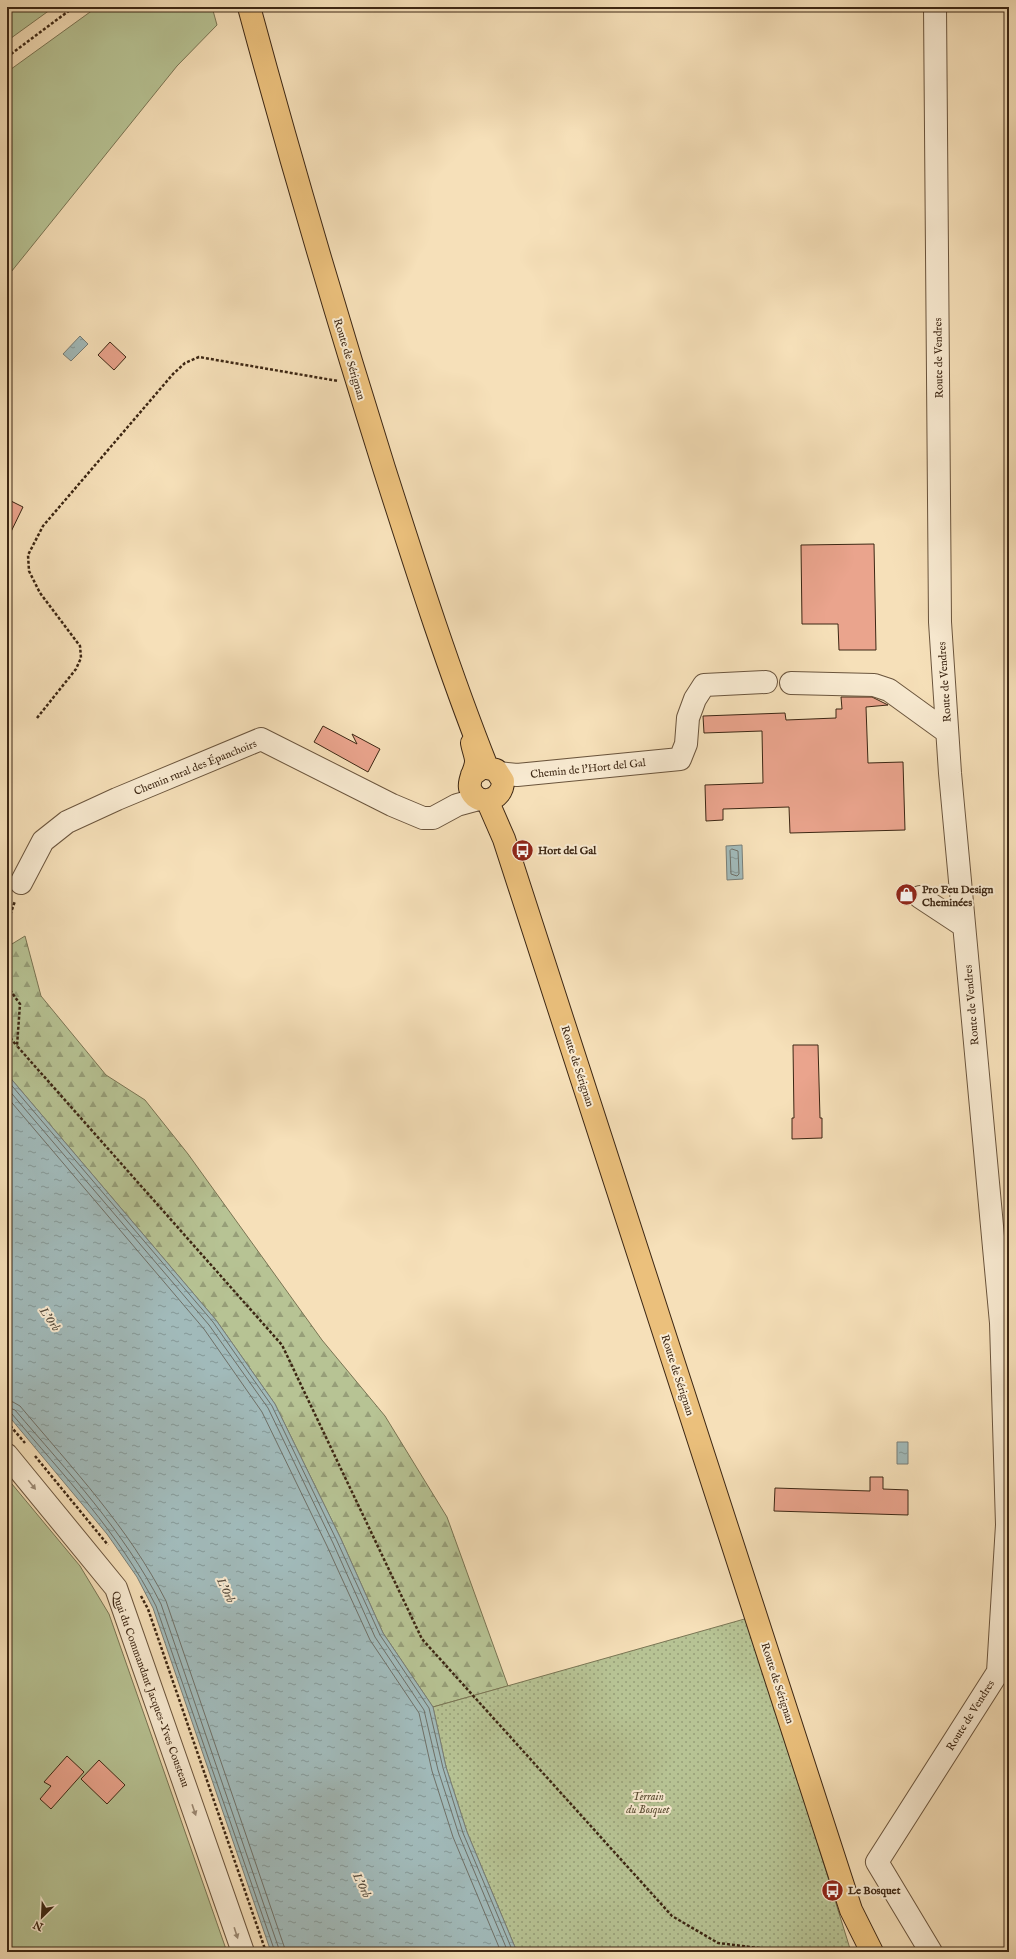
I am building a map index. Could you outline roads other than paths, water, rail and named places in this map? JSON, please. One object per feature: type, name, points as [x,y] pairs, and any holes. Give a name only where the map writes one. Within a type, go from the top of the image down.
[{"type":"main road","name":"Route de Sérignan","points":[[249,7],[290,158],[358,385],[415,565],[490,784],[504,839],[851,1910],[872,1952]]},
{"type":"main road","name":"Route de Sérignan","points":[[851,1910],[856,1952]]},
{"type":"street","name":"Route de Vendres","points":[[931,1952],[877,1862],[998,1672],[1007,1525],[1001,1323],[964,926],[940,622],[935,7]]},
{"type":"street","name":"Chemin de l'Hort del Gal","points":[[490,784],[680,759],[686,744],[688,718],[695,699],[704,685],[766,682]]},
{"type":"street","points":[[791,683],[874,686],[889,690],[948,732]]},
{"type":"street","name":"Chemin rural des Épanchoirs","points":[[21,883],[43,841],[67,822],[117,799],[261,739],[392,805],[423,818],[433,818],[490,784]]},
{"type":"street","points":[[920,897],[964,926]]},
{"type":"street","name":"Quai du Commandant Jacques-Yves Cousteau","points":[[7,1455],[116,1588],[243,1952]]},
{"type":"water","points":[[80,336],[88,344],[71,361],[63,354]]},
{"type":"water","points":[[742,845],[743,879],[727,880],[726,846]]},
{"type":"water","name":"L'Orb","points":[[7,1074],[216,1320],[275,1404],[341,1539],[383,1633],[433,1707],[446,1767],[467,1832],[517,1952],[271,1952],[153,1608],[137,1577],[107,1534],[7,1414]]},
{"type":"water","points":[[897,1442],[908,1442],[908,1464],[897,1464]]},
{"type":"place","name":"Hort del Gal","points":[[523,850]]},
{"type":"place","name":"Pro Feu Design Cheminées","points":[[907,895]]},
{"type":"place","name":"Le Bosquet","points":[[833,1890]]},
{"type":"park label","name":"Terrain du Bosquet","points":[[648,1802]]}]
